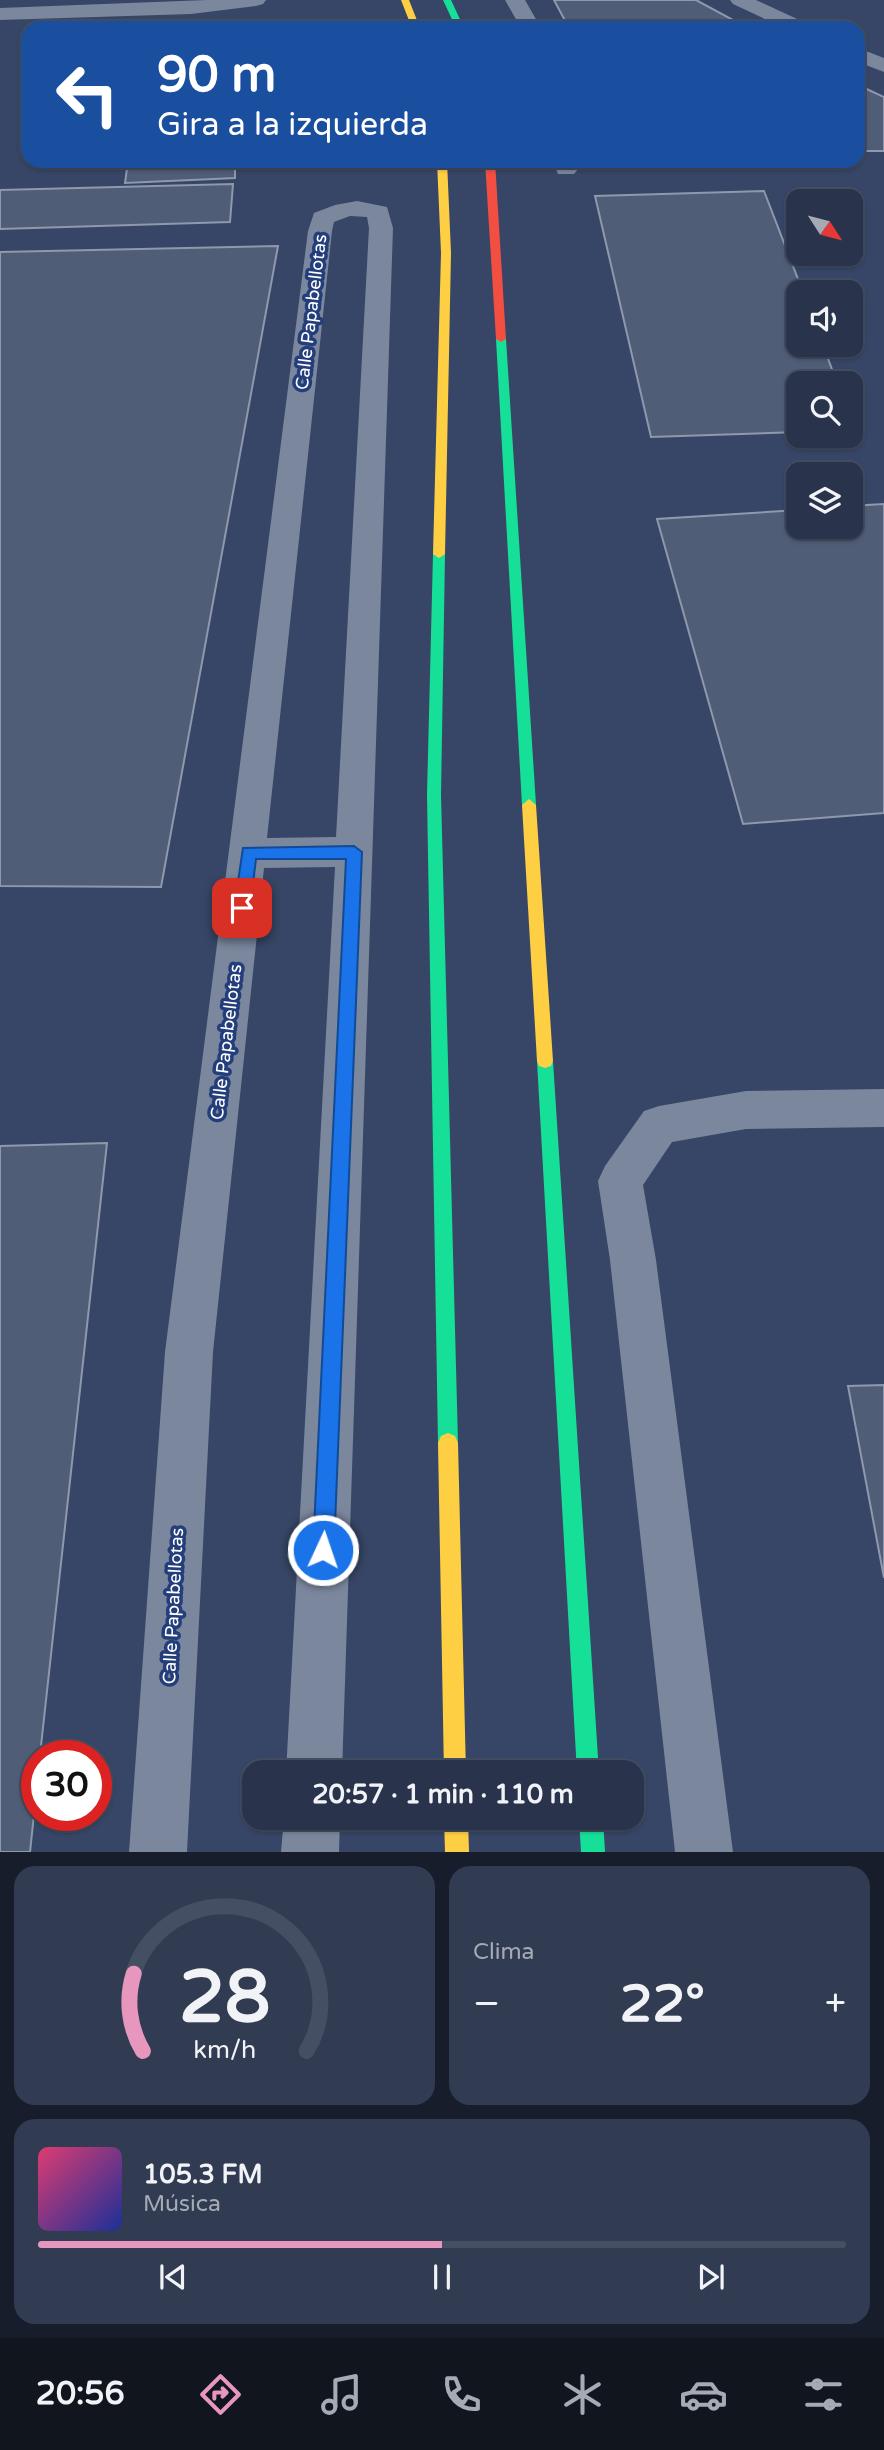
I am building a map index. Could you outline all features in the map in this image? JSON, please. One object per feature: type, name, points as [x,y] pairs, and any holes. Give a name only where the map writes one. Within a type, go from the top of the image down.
[{"type":"street","points":[[0,14],[94,6],[256,0]]},
{"type":"street","points":[[405,0],[413,21]]},
{"type":"street","points":[[447,0],[457,21]]},
{"type":"street","points":[[515,0],[527,21]]},
{"type":"street","points":[[740,0],[786,21]]},
{"type":"street","points":[[865,57],[884,66]]},
{"type":"street","points":[[442,168],[446,267],[434,795],[455,1760]]},
{"type":"street","points":[[490,168],[587,1760]]},
{"type":"street","name":"Calle Papabellotas","points":[[158,1852],[189,1352],[320,231],[323,218],[338,209],[360,207],[378,212],[381,228],[314,1760]]},
{"type":"street","points":[[249,853],[354,852]]},
{"type":"street","points":[[704,1852],[633,1259],[620,1181],[659,1125],[746,1110],[884,1108]]},
{"type":"street","points":[[310,1852],[311,1830]]},
{"type":"street","points":[[456,1830],[457,1852]]},
{"type":"street","points":[[592,1830],[593,1852]]},
{"type":"building","points":[[554,0],[696,0],[735,21],[565,21]]},
{"type":"building","points":[[865,88],[884,97],[884,151],[865,151]]},
{"type":"building","points":[[127,168],[235,168],[235,178],[125,183]]},
{"type":"building","points":[[233,184],[230,222],[0,229],[0,190]]},
{"type":"building","points":[[764,191],[786,248],[786,266],[793,266],[798,280],[786,280],[786,357],[827,357],[833,371],[786,371],[786,432],[651,437],[595,196]]},
{"type":"building","points":[[278,246],[161,887],[0,886],[0,252]]},
{"type":"building","points":[[884,504],[884,813],[743,824],[657,519],[786,511],[786,539],[863,539],[863,505]]},
{"type":"building","points":[[107,1143],[42,1740],[21,1740],[21,1831],[32,1831],[30,1852],[0,1852],[0,1146]]},
{"type":"building","points":[[884,1385],[884,1578],[848,1386]]},
{"type":"traffic: fast","points":[[447,0],[457,21]]},
{"type":"traffic: fast","points":[[501,339],[529,805]]},
{"type":"traffic: fast","points":[[439,554],[434,795],[448,1443]]},
{"type":"traffic: fast","points":[[545,1061],[587,1760]]},
{"type":"traffic: fast","points":[[592,1830],[593,1852]]},
{"type":"traffic: slow","points":[[405,0],[413,21]]},
{"type":"traffic: slow","points":[[439,554],[446,253],[442,168]]},
{"type":"traffic: slow","points":[[529,805],[545,1061]]},
{"type":"traffic: slow","points":[[448,1443],[455,1760]]},
{"type":"traffic: slow","points":[[456,1830],[457,1852]]},
{"type":"traffic: jam","points":[[490,168],[501,339]]},
{"type":"route","points":[[242,908],[249,853],[354,852],[323,1550]]}]
